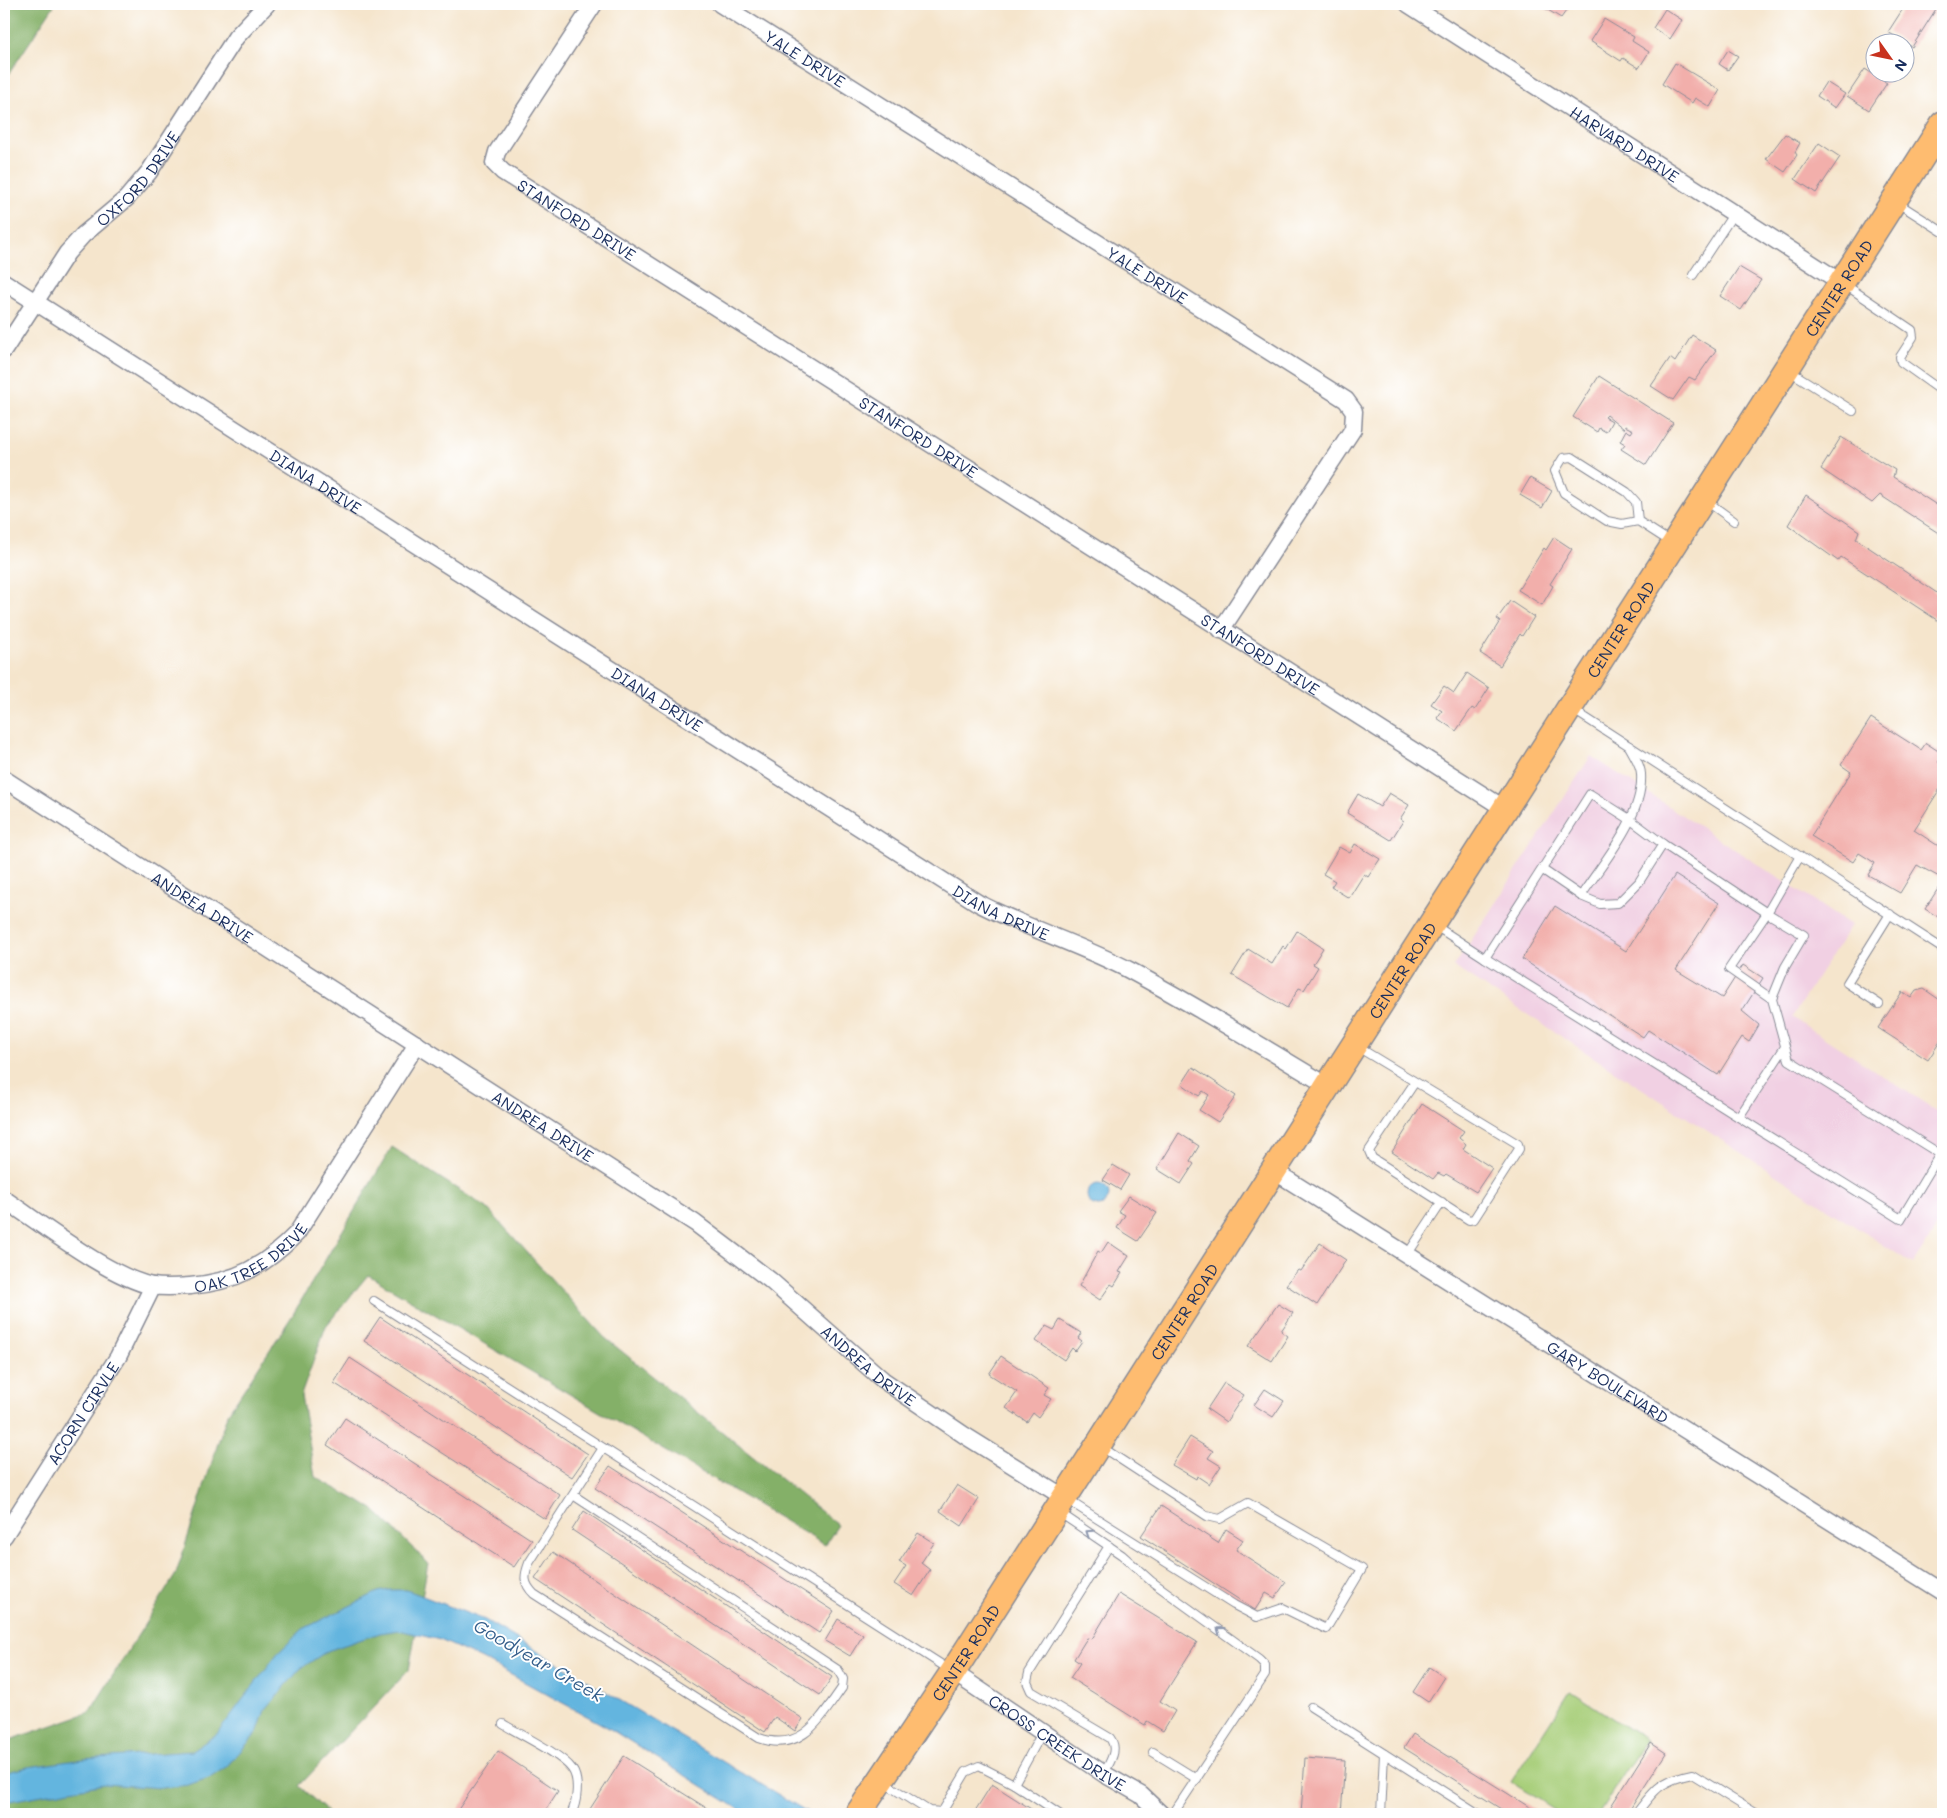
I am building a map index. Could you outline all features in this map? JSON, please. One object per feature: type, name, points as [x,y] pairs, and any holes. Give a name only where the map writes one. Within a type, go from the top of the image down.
[{"type":"main road","name":"CENTER ROAD","points":[[858,1814],[954,1672],[1943,124]]},
{"type":"street","name":"OXFORD DRIVE","points":[[4,350],[67,253],[83,235],[127,198],[149,172],[231,44],[267,4]]},
{"type":"street","name":"STANFORD DRIVE","points":[[594,4],[497,152],[494,163],[511,177],[1505,809]]},
{"type":"street","name":"YALE DRIVE","points":[[720,4],[1346,400],[1354,411],[1353,429],[1221,630]]},
{"type":"street","name":"HARVARD DRIVE","points":[[1408,4],[1842,283]]},
{"type":"street","name":"DIANA DRIVE","points":[[4,282],[978,903],[1016,923],[1080,947],[1130,970],[1328,1086]]},
{"type":"street","name":"ANDREA DRIVE","points":[[4,778],[695,1223],[770,1280],[883,1380],[1060,1504]]},
{"type":"street","name":"OAK TREE DRIVE","points":[[4,1199],[114,1271],[152,1286],[171,1287],[210,1284],[233,1278],[277,1254],[297,1233],[417,1044]]},
{"type":"street","name":"GARY BOULEVARD","points":[[1274,1171],[1943,1592]]},
{"type":"street","name":"ACORN CIRVLE","points":[[4,1536],[118,1357],[152,1286]]},
{"type":"street","name":"CROSS CREEK DRIVE","points":[[954,1672],[1104,1774],[1141,1795],[1161,1814]]},
{"type":"lane","points":[[1894,201],[1943,232]]},
{"type":"lane","points":[[1693,276],[1734,213]]},
{"type":"lane","points":[[1842,283],[1912,330],[1913,337],[1900,357],[1901,362],[1943,392]]},
{"type":"lane","points":[[1787,369],[1853,411]]},
{"type":"lane","points":[[1638,521],[1636,502],[1627,492],[1572,457],[1563,458],[1555,471],[1564,493],[1607,521],[1622,524],[1638,521],[1674,544]]},
{"type":"lane","points":[[1704,499],[1734,521]]},
{"type":"lane","points":[[1570,708],[1943,949]]},
{"type":"lane","points":[[1581,896],[1631,820],[1640,798],[1641,772],[1629,746]]},
{"type":"lane","points":[[1432,924],[1485,958],[1740,1117],[1901,1219],[1940,1154],[1789,1060],[1772,999],[1785,967],[1804,935],[1766,913],[1590,794],[1485,958]]},
{"type":"lane","points":[[1543,870],[1581,896],[1600,904],[1618,903],[1639,882],[1663,844]]},
{"type":"lane","points":[[1772,999],[1729,969],[1766,913],[1800,856]]},
{"type":"lane","points":[[1879,1004],[1847,983],[1890,914]]},
{"type":"lane","points":[[1355,1045],[1518,1144],[1519,1149],[1474,1219],[1469,1220],[1372,1158],[1369,1151],[1415,1082]]},
{"type":"lane","points":[[1740,1117],[1785,1047]]},
{"type":"lane","points":[[1407,1255],[1442,1202]]},
{"type":"lane","points":[[374,1301],[954,1672]]},
{"type":"lane","points":[[1060,1504],[1130,1540],[1234,1605],[1257,1617],[1283,1608],[1326,1629],[1362,1568],[1248,1503],[1220,1519],[1207,1516],[1099,1445]]},
{"type":"lane","points":[[573,1494],[838,1670],[843,1679],[842,1688],[808,1730],[790,1741],[775,1744],[759,1738],[534,1594],[526,1586],[524,1576],[529,1562],[573,1494],[603,1448]]},
{"type":"lane","points":[[1060,1504],[1108,1546],[1140,1569],[1151,1581],[1259,1658],[1265,1665],[1265,1675],[1173,1814]]},
{"type":"lane","points":[[1104,1774],[1115,1751],[1114,1744],[1110,1738],[1031,1691],[1027,1682],[1030,1673],[1108,1546]]},
{"type":"lane","points":[[1311,1706],[1479,1814]]},
{"type":"lane","points":[[503,1724],[565,1762],[573,1771],[576,1797],[571,1814]]},
{"type":"lane","points":[[1014,1784],[1042,1733]]},
{"type":"lane","points":[[1153,1752],[1196,1779]]},
{"type":"lane","points":[[1382,1814],[1384,1754]]},
{"type":"lane","points":[[881,1781],[929,1811],[942,1812],[966,1772],[979,1766],[1014,1784],[1059,1814]]},
{"type":"lane","points":[[1636,1814],[1656,1787],[1674,1778],[1692,1774],[1757,1814]]},
{"type":"shaded area","points":[[1591,756],[1851,925],[1792,1017],[1943,1115],[1943,1217],[1913,1264],[1454,967]]},
{"type":"green space","points":[[4,4],[55,4],[4,81]]},
{"type":"green space","points":[[392,1147],[487,1208],[604,1337],[838,1525],[825,1545],[368,1275],[326,1326],[301,1395],[315,1477],[373,1509],[428,1563],[409,1670],[299,1786],[330,1814],[4,1814],[4,1742],[90,1712],[176,1574],[227,1415],[292,1316]]},
{"type":"green space","points":[[1570,1691],[1646,1740],[1598,1814],[1561,1814],[1511,1782]]},
{"type":"water","points":[[1098,1184],[1106,1187],[1109,1195],[1106,1203],[1098,1206],[1090,1203],[1087,1195],[1090,1187]]},
{"type":"water","name":"Goodyear Creek","points":[[407,1590],[485,1620],[811,1814],[747,1814],[607,1727],[482,1659],[440,1640],[399,1630],[380,1633],[327,1651],[300,1669],[265,1710],[257,1733],[226,1767],[211,1777],[188,1785],[162,1788],[104,1784],[4,1802],[4,1773],[28,1767],[84,1759],[192,1751],[217,1734],[277,1654],[303,1629],[378,1592]]},
{"type":"building","points":[[1538,4],[1571,4],[1561,18]]},
{"type":"building","points":[[1906,4],[1927,4],[1936,9],[1914,44],[1914,32],[1888,32]]},
{"type":"building","points":[[1665,9],[1682,20],[1670,39],[1653,28]]},
{"type":"building","points":[[1604,19],[1634,37],[1632,41],[1649,52],[1639,68],[1623,58],[1621,61],[1590,41]]},
{"type":"building","points":[[1728,50],[1738,56],[1728,70],[1719,64]]},
{"type":"building","points":[[1675,63],[1720,90],[1710,107],[1695,98],[1692,103],[1662,84]]},
{"type":"building","points":[[1864,70],[1864,82],[1887,83],[1869,110],[1847,96]]},
{"type":"building","points":[[1826,82],[1845,94],[1835,108],[1817,96]]},
{"type":"building","points":[[1785,134],[1800,143],[1795,152],[1797,155],[1785,172],[1766,159]]},
{"type":"building","points":[[1819,143],[1840,157],[1816,193],[1795,179]]},
{"type":"building","points":[[1739,267],[1761,280],[1741,310],[1720,296]]},
{"type":"building","points":[[1692,335],[1716,350],[1695,380],[1689,377],[1673,400],[1651,386],[1670,358],[1675,362]]},
{"type":"building","points":[[1599,376],[1673,423],[1646,465],[1621,449],[1625,444],[1620,441],[1626,430],[1631,433],[1633,430],[1625,426],[1624,429],[1607,415],[1605,417],[1612,421],[1606,432],[1599,428],[1597,432],[1573,417]]},
{"type":"building","points":[[1841,437],[1895,470],[1893,477],[1943,509],[1943,536],[1880,495],[1872,503],[1821,469]]},
{"type":"building","points":[[1530,478],[1552,491],[1542,508],[1520,495]]},
{"type":"building","points":[[1806,495],[1859,531],[1856,539],[1943,597],[1943,624],[1841,557],[1838,561],[1788,525]]},
{"type":"building","points":[[1554,537],[1572,549],[1550,584],[1553,586],[1542,605],[1518,590],[1544,548],[1546,550]]},
{"type":"building","points":[[1510,601],[1534,617],[1522,636],[1520,634],[1500,666],[1480,653],[1500,621],[1497,619]]},
{"type":"building","points":[[1467,673],[1489,688],[1475,710],[1472,708],[1456,731],[1437,718],[1442,711],[1431,704],[1444,686],[1454,693]]},
{"type":"building","points":[[1871,718],[1921,750],[1926,743],[1943,754],[1943,758],[1938,762],[1943,765],[1943,784],[1914,830],[1943,849],[1943,879],[1917,865],[1900,893],[1868,875],[1875,863],[1859,853],[1853,862],[1811,836],[1851,772],[1841,765]]},
{"type":"building","points":[[1389,793],[1409,805],[1400,819],[1403,821],[1391,840],[1347,813],[1358,794],[1380,807]]},
{"type":"building","points":[[1355,844],[1380,859],[1368,877],[1364,874],[1349,898],[1331,887],[1335,881],[1323,874],[1339,847],[1350,853]]},
{"type":"building","points":[[1675,875],[1719,903],[1676,970],[1722,998],[1743,965],[1763,978],[1742,1011],[1759,1025],[1749,1042],[1742,1037],[1718,1075],[1648,1030],[1643,1037],[1522,959],[1555,906],[1626,951]]},
{"type":"building","points":[[1943,881],[1943,920],[1925,909]]},
{"type":"building","points":[[1297,931],[1323,948],[1313,964],[1318,967],[1304,990],[1299,988],[1287,1008],[1232,975],[1248,949],[1272,964],[1283,946],[1286,949]]},
{"type":"building","points":[[1924,989],[1943,1002],[1943,1037],[1928,1060],[1878,1028],[1902,992],[1911,998],[1916,991]]},
{"type":"building","points":[[1193,1067],[1236,1096],[1218,1122],[1199,1110],[1209,1095],[1203,1091],[1199,1096],[1182,1084]]},
{"type":"building","points":[[1422,1104],[1464,1131],[1459,1138],[1466,1144],[1463,1149],[1492,1168],[1476,1192],[1446,1174],[1444,1176],[1438,1173],[1433,1179],[1392,1152]]},
{"type":"building","points":[[1179,1133],[1199,1146],[1190,1161],[1194,1164],[1181,1184],[1157,1169]]},
{"type":"building","points":[[1113,1165],[1129,1175],[1120,1190],[1103,1180]]},
{"type":"building","points":[[1129,1196],[1157,1213],[1138,1241],[1117,1228],[1125,1215],[1118,1211]]},
{"type":"building","points":[[1108,1242],[1129,1256],[1119,1272],[1122,1273],[1114,1286],[1111,1284],[1100,1300],[1079,1286],[1098,1251],[1101,1253]]},
{"type":"building","points":[[1320,1243],[1346,1260],[1317,1305],[1286,1285],[1298,1270],[1301,1271]]},
{"type":"building","points":[[1278,1304],[1293,1313],[1281,1331],[1288,1336],[1272,1361],[1248,1346]]},
{"type":"building","points":[[380,1317],[588,1454],[572,1477],[364,1341]]},
{"type":"building","points":[[1060,1320],[1081,1333],[1078,1338],[1082,1341],[1075,1351],[1072,1348],[1064,1360],[1036,1341],[1046,1326],[1054,1330]]},
{"type":"building","points":[[1001,1356],[1049,1388],[1044,1395],[1051,1399],[1038,1417],[1033,1413],[1027,1422],[1006,1408],[1017,1392],[989,1374]]},
{"type":"building","points":[[350,1358],[560,1495],[545,1519],[334,1383]]},
{"type":"building","points":[[1224,1383],[1244,1395],[1226,1422],[1207,1409]]},
{"type":"building","points":[[1265,1389],[1284,1401],[1273,1417],[1254,1405]]},
{"type":"building","points":[[345,1418],[532,1540],[514,1567],[327,1445]]},
{"type":"building","points":[[1190,1437],[1213,1451],[1208,1458],[1221,1466],[1209,1484],[1197,1476],[1196,1479],[1172,1465]]},
{"type":"building","points":[[610,1466],[834,1611],[819,1633],[595,1488]]},
{"type":"building","points":[[957,1485],[979,1499],[962,1526],[940,1511]]},
{"type":"building","points":[[1161,1506],[1218,1543],[1226,1529],[1243,1540],[1236,1550],[1286,1582],[1275,1598],[1266,1593],[1255,1610],[1141,1536]]},
{"type":"building","points":[[584,1511],[832,1677],[820,1695],[572,1530]]},
{"type":"building","points":[[918,1533],[934,1543],[921,1563],[930,1570],[913,1596],[894,1584],[906,1566],[899,1562]]},
{"type":"building","points":[[553,1552],[803,1719],[795,1731],[775,1717],[765,1732],[535,1579]]},
{"type":"building","points":[[1119,1594],[1197,1642],[1160,1701],[1175,1711],[1163,1731],[1147,1721],[1145,1725],[1070,1678],[1080,1663],[1074,1659],[1087,1638],[1092,1639]]},
{"type":"building","points":[[838,1619],[863,1635],[850,1656],[825,1641]]},
{"type":"building","points":[[1429,1667],[1444,1677],[1428,1702],[1413,1692]]},
{"type":"building","points":[[1413,1734],[1534,1810],[1532,1814],[1509,1814],[1404,1748]]},
{"type":"building","points":[[1651,1743],[1666,1753],[1627,1814],[1606,1814]]},
{"type":"building","points":[[498,1751],[558,1791],[543,1814],[455,1814]]},
{"type":"building","points":[[624,1756],[716,1814],[598,1814],[590,1809]]},
{"type":"building","points":[[1305,1758],[1345,1761],[1341,1814],[1301,1814]]},
{"type":"building","points":[[992,1784],[1039,1814],[973,1814]]}]
